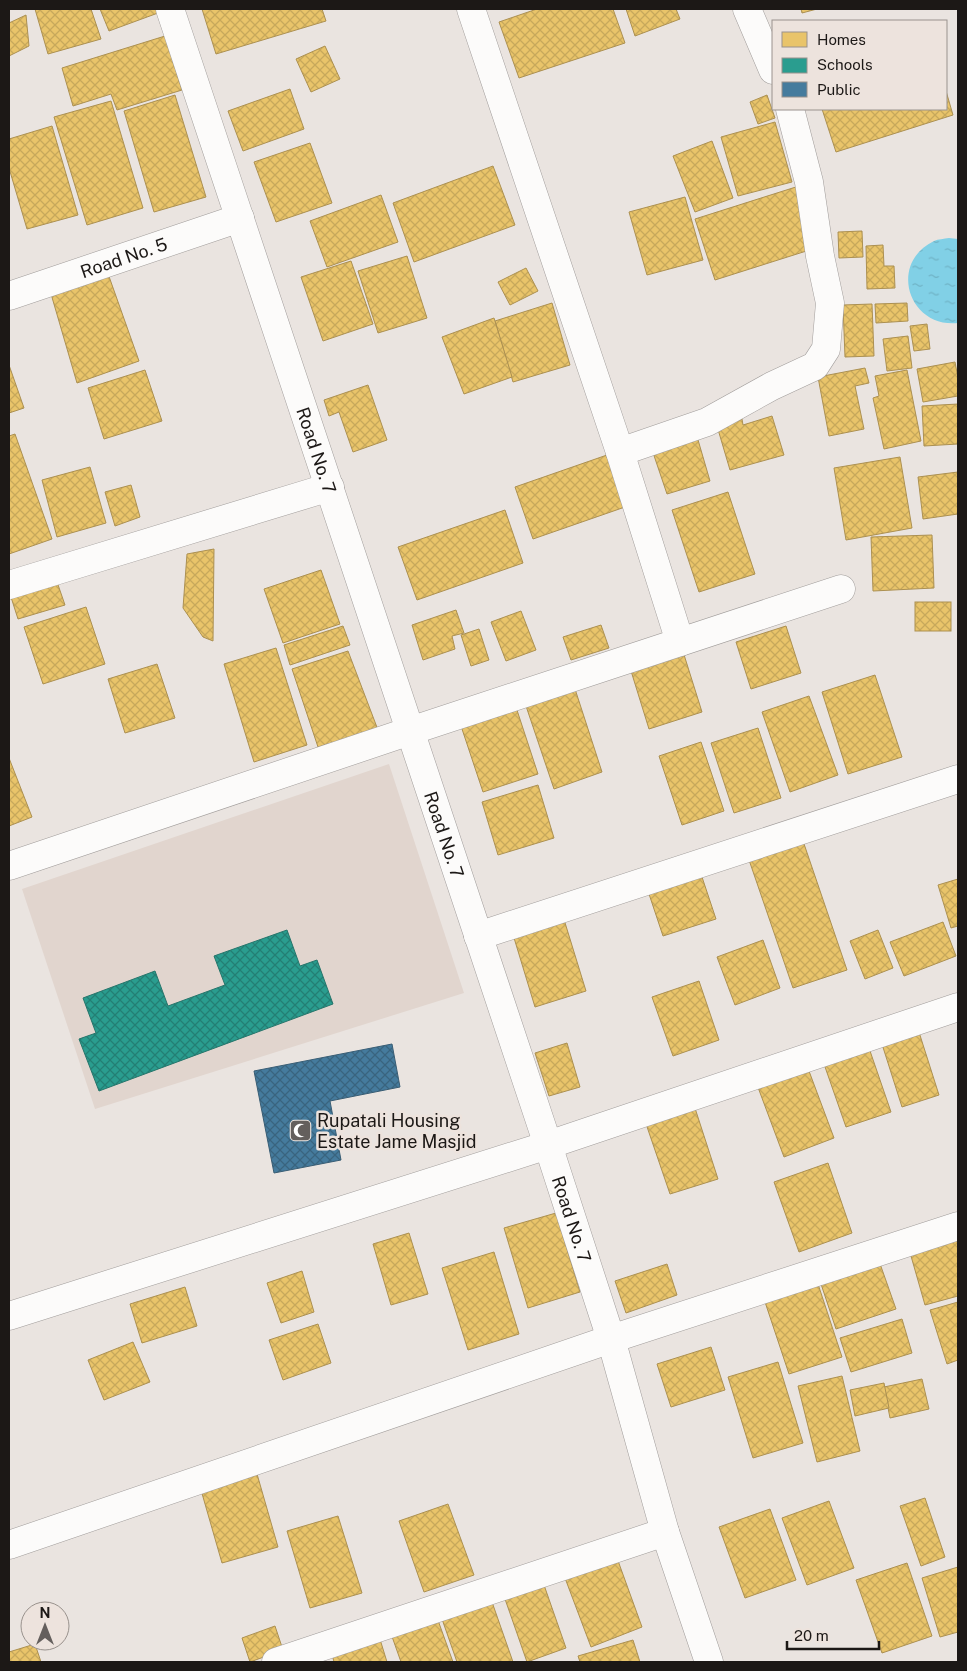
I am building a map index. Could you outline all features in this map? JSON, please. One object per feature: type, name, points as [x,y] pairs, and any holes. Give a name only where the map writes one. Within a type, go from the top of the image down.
[{"type":"street","name":"Road No. 7","points":[[170,9],[548,1145],[611,1339],[665,1532],[709,1662]]},
{"type":"street","points":[[471,9],[620,452],[680,642]]},
{"type":"street","points":[[747,9],[772,68]]},
{"type":"street","points":[[620,452],[708,422],[772,386],[815,366],[826,348],[830,303],[820,256],[809,182],[790,110]]},
{"type":"street","name":"Road No. 5","points":[[9,296],[240,218]]},
{"type":"street","points":[[9,585],[330,487]]},
{"type":"street","points":[[9,866],[410,730],[842,589]]},
{"type":"street","points":[[478,936],[958,779]]},
{"type":"street","points":[[9,1316],[548,1145],[958,1008]]},
{"type":"street","points":[[9,1545],[611,1339],[958,1226]]},
{"type":"street","points":[[276,1662],[665,1532]]},
{"type":"shaded area","points":[[389,764],[464,993],[95,1109],[22,889]]},
{"type":"water","points":[[949,238],[958,239],[958,323],[941,322],[927,315],[916,305],[910,292],[908,278],[911,264],[920,251],[934,241]]},
{"type":"building: Homes","points":[[35,9],[91,9],[101,39],[48,54]]},
{"type":"building: Homes","points":[[100,9],[156,9],[158,13],[109,31]]},
{"type":"building: Homes","points":[[202,9],[322,9],[326,21],[216,54]]},
{"type":"building: Homes","points":[[537,9],[613,9],[625,43],[519,78],[499,22]]},
{"type":"building: Homes","points":[[626,9],[676,9],[680,19],[635,36]]},
{"type":"building: Homes","points":[[801,9],[817,9],[802,13]]},
{"type":"building: Homes","points":[[26,15],[29,46],[9,56],[9,23]]},
{"type":"building: Homes","points":[[165,36],[182,90],[117,110],[111,94],[73,106],[62,68]]},
{"type":"building: Homes","points":[[325,46],[340,79],[311,92],[296,59]]},
{"type":"building: Homes","points":[[290,89],[304,129],[243,151],[228,111]]},
{"type":"building: Homes","points":[[947,94],[953,115],[836,152],[822,110],[947,110]]},
{"type":"building: Homes","points":[[175,95],[206,197],[154,212],[124,111]]},
{"type":"building: Homes","points":[[767,95],[775,118],[758,124],[750,102]]},
{"type":"building: Homes","points":[[111,101],[143,208],[87,225],[54,117]]},
{"type":"building: Homes","points":[[775,122],[792,182],[738,196],[721,137]]},
{"type":"building: Homes","points":[[52,126],[78,215],[27,229],[9,168],[9,139]]},
{"type":"building: Homes","points":[[712,141],[733,198],[695,212],[673,156]]},
{"type":"building: Homes","points":[[310,143],[332,203],[276,222],[254,162]]},
{"type":"building: Homes","points":[[493,166],[515,225],[414,262],[393,203]]},
{"type":"building: Homes","points":[[799,186],[819,247],[715,280],[695,219]]},
{"type":"building: Homes","points":[[381,195],[398,242],[327,267],[310,221]]},
{"type":"building: Homes","points":[[685,197],[703,260],[647,275],[629,212]]},
{"type":"building: Homes","points":[[862,231],[863,257],[839,258],[838,232]]},
{"type":"building: Homes","points":[[883,245],[884,266],[894,266],[895,288],[867,289],[866,246]]},
{"type":"building: Homes","points":[[407,256],[427,318],[378,333],[358,271]]},
{"type":"building: Homes","points":[[351,261],[373,324],[323,341],[301,277]]},
{"type":"building: Homes","points":[[106,268],[139,361],[77,383],[49,287]]},
{"type":"building: Homes","points":[[526,268],[538,291],[510,305],[498,282]]},
{"type":"building: Homes","points":[[552,303],[570,365],[513,382],[495,321]]},
{"type":"building: Homes","points":[[907,303],[908,321],[876,323],[875,304]]},
{"type":"building: Homes","points":[[872,304],[874,356],[845,357],[843,305]]},
{"type":"building: Homes","points":[[494,318],[512,377],[464,394],[442,337]]},
{"type":"building: Homes","points":[[927,324],[930,349],[914,351],[910,326]]},
{"type":"building: Homes","points":[[908,336],[912,368],[887,371],[883,339]]},
{"type":"building: Homes","points":[[955,362],[958,378],[958,396],[923,402],[917,369]]},
{"type":"building: Homes","points":[[9,365],[24,408],[9,413]]},
{"type":"building: Homes","points":[[865,368],[869,383],[855,386],[864,429],[829,436],[818,377]]},
{"type":"building: Homes","points":[[145,370],[162,421],[104,439],[88,388]]},
{"type":"building: Homes","points":[[907,370],[921,441],[884,449],[873,398],[879,396],[875,376]]},
{"type":"building: Homes","points":[[368,385],[387,440],[353,452],[339,412],[329,416],[324,400]]},
{"type":"building: Homes","points":[[958,404],[958,444],[924,446],[922,406]]},
{"type":"building: Homes","points":[[772,416],[784,455],[730,470],[717,426],[742,419],[743,425]]},
{"type":"building: Homes","points":[[645,429],[696,433],[710,481],[667,494]]},
{"type":"building: Homes","points":[[15,434],[52,539],[9,554],[9,436]]},
{"type":"building: Homes","points":[[607,455],[625,507],[533,539],[515,487]]},
{"type":"building: Homes","points":[[900,457],[912,528],[846,540],[834,468]]},
{"type":"building: Homes","points":[[90,467],[106,523],[57,537],[42,480]]},
{"type":"building: Homes","points":[[958,472],[958,514],[923,519],[918,477]]},
{"type":"building: Homes","points":[[131,485],[140,517],[115,526],[105,492]]},
{"type":"building: Homes","points":[[728,492],[755,574],[699,592],[672,510]]},
{"type":"building: Homes","points":[[505,510],[523,563],[417,600],[398,547]]},
{"type":"building: Homes","points":[[932,535],[934,588],[873,591],[871,537]]},
{"type":"building: Homes","points":[[214,549],[213,641],[203,637],[183,608],[187,554]]},
{"type":"building: Homes","points":[[321,570],[340,624],[283,643],[264,589]]},
{"type":"building: Homes","points":[[56,579],[65,605],[18,619],[10,594]]},
{"type":"building: Homes","points":[[915,602],[951,602],[951,631],[915,631]]},
{"type":"building: Homes","points":[[86,607],[105,664],[43,684],[24,627]]},
{"type":"building: Homes","points":[[456,610],[464,633],[452,636],[455,649],[423,660],[412,625]]},
{"type":"building: Homes","points":[[521,611],[536,650],[506,661],[491,622]]},
{"type":"building: Homes","points":[[601,625],[609,648],[571,660],[563,637]]},
{"type":"building: Homes","points":[[343,626],[350,645],[290,665],[284,645]]},
{"type":"building: Homes","points":[[786,626],[801,673],[751,689],[736,642]]},
{"type":"building: Homes","points":[[479,629],[489,660],[471,666],[461,635]]},
{"type":"building: Homes","points":[[680,642],[702,712],[649,729],[627,658]]},
{"type":"building: Homes","points":[[276,648],[307,745],[254,762],[224,664]]},
{"type":"building: Homes","points":[[348,651],[378,730],[318,747],[292,669]]},
{"type":"building: Homes","points":[[157,664],[175,718],[125,733],[108,679]]},
{"type":"building: Homes","points":[[875,675],[902,757],[848,774],[822,692]]},
{"type":"building: Homes","points":[[575,689],[602,772],[554,789],[526,706]]},
{"type":"building: Homes","points":[[512,695],[538,774],[483,792],[457,714]]},
{"type":"building: Homes","points":[[809,696],[838,775],[790,792],[762,712]]},
{"type":"building: Homes","points":[[758,728],[781,798],[734,813],[711,743]]},
{"type":"building: Homes","points":[[701,742],[724,811],[682,825],[659,756]]},
{"type":"building: Homes","points":[[9,758],[32,817],[9,826]]},
{"type":"building: Homes","points":[[538,785],[554,838],[498,855],[482,802]]},
{"type":"building: Homes","points":[[802,838],[847,970],[793,988],[748,857]]},
{"type":"building: Homes","points":[[700,871],[716,919],[663,936],[647,888]]},
{"type":"building: Homes","points":[[958,879],[958,926],[951,928],[938,885]]},
{"type":"building: Homes","points":[[562,913],[586,991],[535,1007],[511,928]]},
{"type":"building: Homes","points":[[943,922],[956,956],[904,976],[890,942]]},
{"type":"building: Homes","points":[[878,930],[893,968],[865,979],[850,941]]},
{"type":"building: Homes","points":[[763,940],[780,988],[735,1005],[717,957]]},
{"type":"building: Homes","points":[[699,981],[719,1040],[673,1056],[652,997]]},
{"type":"building: Homes","points":[[918,1029],[939,1095],[902,1107],[881,1041]]},
{"type":"building: Homes","points":[[567,1043],[580,1087],[549,1096],[535,1053]]},
{"type":"building: Homes","points":[[869,1048],[891,1112],[846,1127],[824,1064]]},
{"type":"building: Homes","points":[[806,1063],[834,1138],[784,1157],[756,1082]]},
{"type":"building: Homes","points":[[693,1102],[718,1179],[670,1194],[644,1118]]},
{"type":"building: Homes","points":[[828,1163],[852,1233],[799,1252],[774,1182]]},
{"type":"building: Homes","points":[[556,1213],[580,1292],[528,1308],[504,1228]]},
{"type":"building: Homes","points":[[409,1233],[428,1294],[391,1305],[373,1244]]},
{"type":"building: Homes","points":[[958,1235],[958,1296],[925,1305],[909,1249]]},
{"type":"building: Homes","points":[[494,1252],[519,1334],[468,1350],[442,1268]]},
{"type":"building: Homes","points":[[878,1258],[896,1309],[836,1329],[819,1278]]},
{"type":"building: Homes","points":[[667,1264],[677,1295],[626,1313],[615,1281]]},
{"type":"building: Homes","points":[[302,1271],[314,1312],[281,1323],[267,1283]]},
{"type":"building: Homes","points":[[817,1281],[842,1357],[789,1374],[764,1299]]},
{"type":"building: Homes","points":[[185,1287],[197,1326],[142,1343],[130,1304]]},
{"type":"building: Homes","points":[[958,1302],[958,1360],[947,1364],[930,1310]]},
{"type":"building: Homes","points":[[902,1319],[912,1353],[851,1372],[840,1338]]},
{"type":"building: Homes","points":[[318,1324],[331,1363],[283,1380],[269,1340]]},
{"type":"building: Homes","points":[[133,1342],[150,1382],[104,1400],[88,1360]]},
{"type":"building: Homes","points":[[711,1347],[725,1390],[671,1407],[657,1364]]},
{"type":"building: Homes","points":[[778,1362],[803,1443],[753,1458],[728,1377]]},
{"type":"building: Homes","points":[[842,1376],[860,1451],[817,1462],[798,1386]]},
{"type":"building: Homes","points":[[922,1379],[929,1409],[890,1418],[884,1387]]},
{"type":"building: Homes","points":[[884,1383],[889,1408],[855,1416],[850,1390]]},
{"type":"building: Homes","points":[[255,1467],[278,1547],[222,1563],[199,1483]]},
{"type":"building: Homes","points":[[925,1498],[945,1557],[921,1566],[900,1506]]},
{"type":"building: Homes","points":[[829,1501],[854,1568],[807,1585],[782,1518]]},
{"type":"building: Homes","points":[[448,1504],[474,1575],[424,1592],[399,1521]]},
{"type":"building: Homes","points":[[770,1509],[796,1580],[745,1598],[719,1527]]},
{"type":"building: Homes","points":[[338,1516],[362,1593],[310,1608],[287,1531]]},
{"type":"building: Homes","points":[[617,1558],[642,1627],[591,1647],[565,1578]]},
{"type":"building: Homes","points":[[907,1563],[932,1636],[882,1653],[856,1580]]},
{"type":"building: Homes","points":[[958,1567],[958,1632],[940,1637],[922,1578]]},
{"type":"building: Homes","points":[[544,1585],[566,1648],[527,1662],[505,1599]]},
{"type":"building: Homes","points":[[492,1602],[513,1662],[457,1662],[442,1619]]},
{"type":"building: Homes","points":[[435,1612],[453,1662],[401,1662],[389,1628]]},
{"type":"building: Homes","points":[[275,1626],[283,1650],[250,1662],[242,1638]]},
{"type":"building: Homes","points":[[379,1636],[387,1662],[334,1662],[331,1650]]},
{"type":"building: Homes","points":[[633,1640],[640,1662],[580,1662],[578,1656]]},
{"type":"building: Homes","points":[[20,1649],[20,1651],[37,1651],[41,1662],[9,1662],[9,1652]]},
{"type":"building: Schools","points":[[287,930],[300,966],[317,960],[333,1004],[99,1091],[79,1039],[96,1033],[83,998],[155,971],[168,1006],[225,985],[214,956]]},
{"type":"building: Public","name":"Rupatali Housing Estate Jame Masjid","points":[[392,1044],[400,1087],[330,1101],[341,1160],[274,1173],[254,1071]]},
{"type":"place","name":"Rupatali Housing Estate Jame Masjid","points":[[301,1130]]}]
